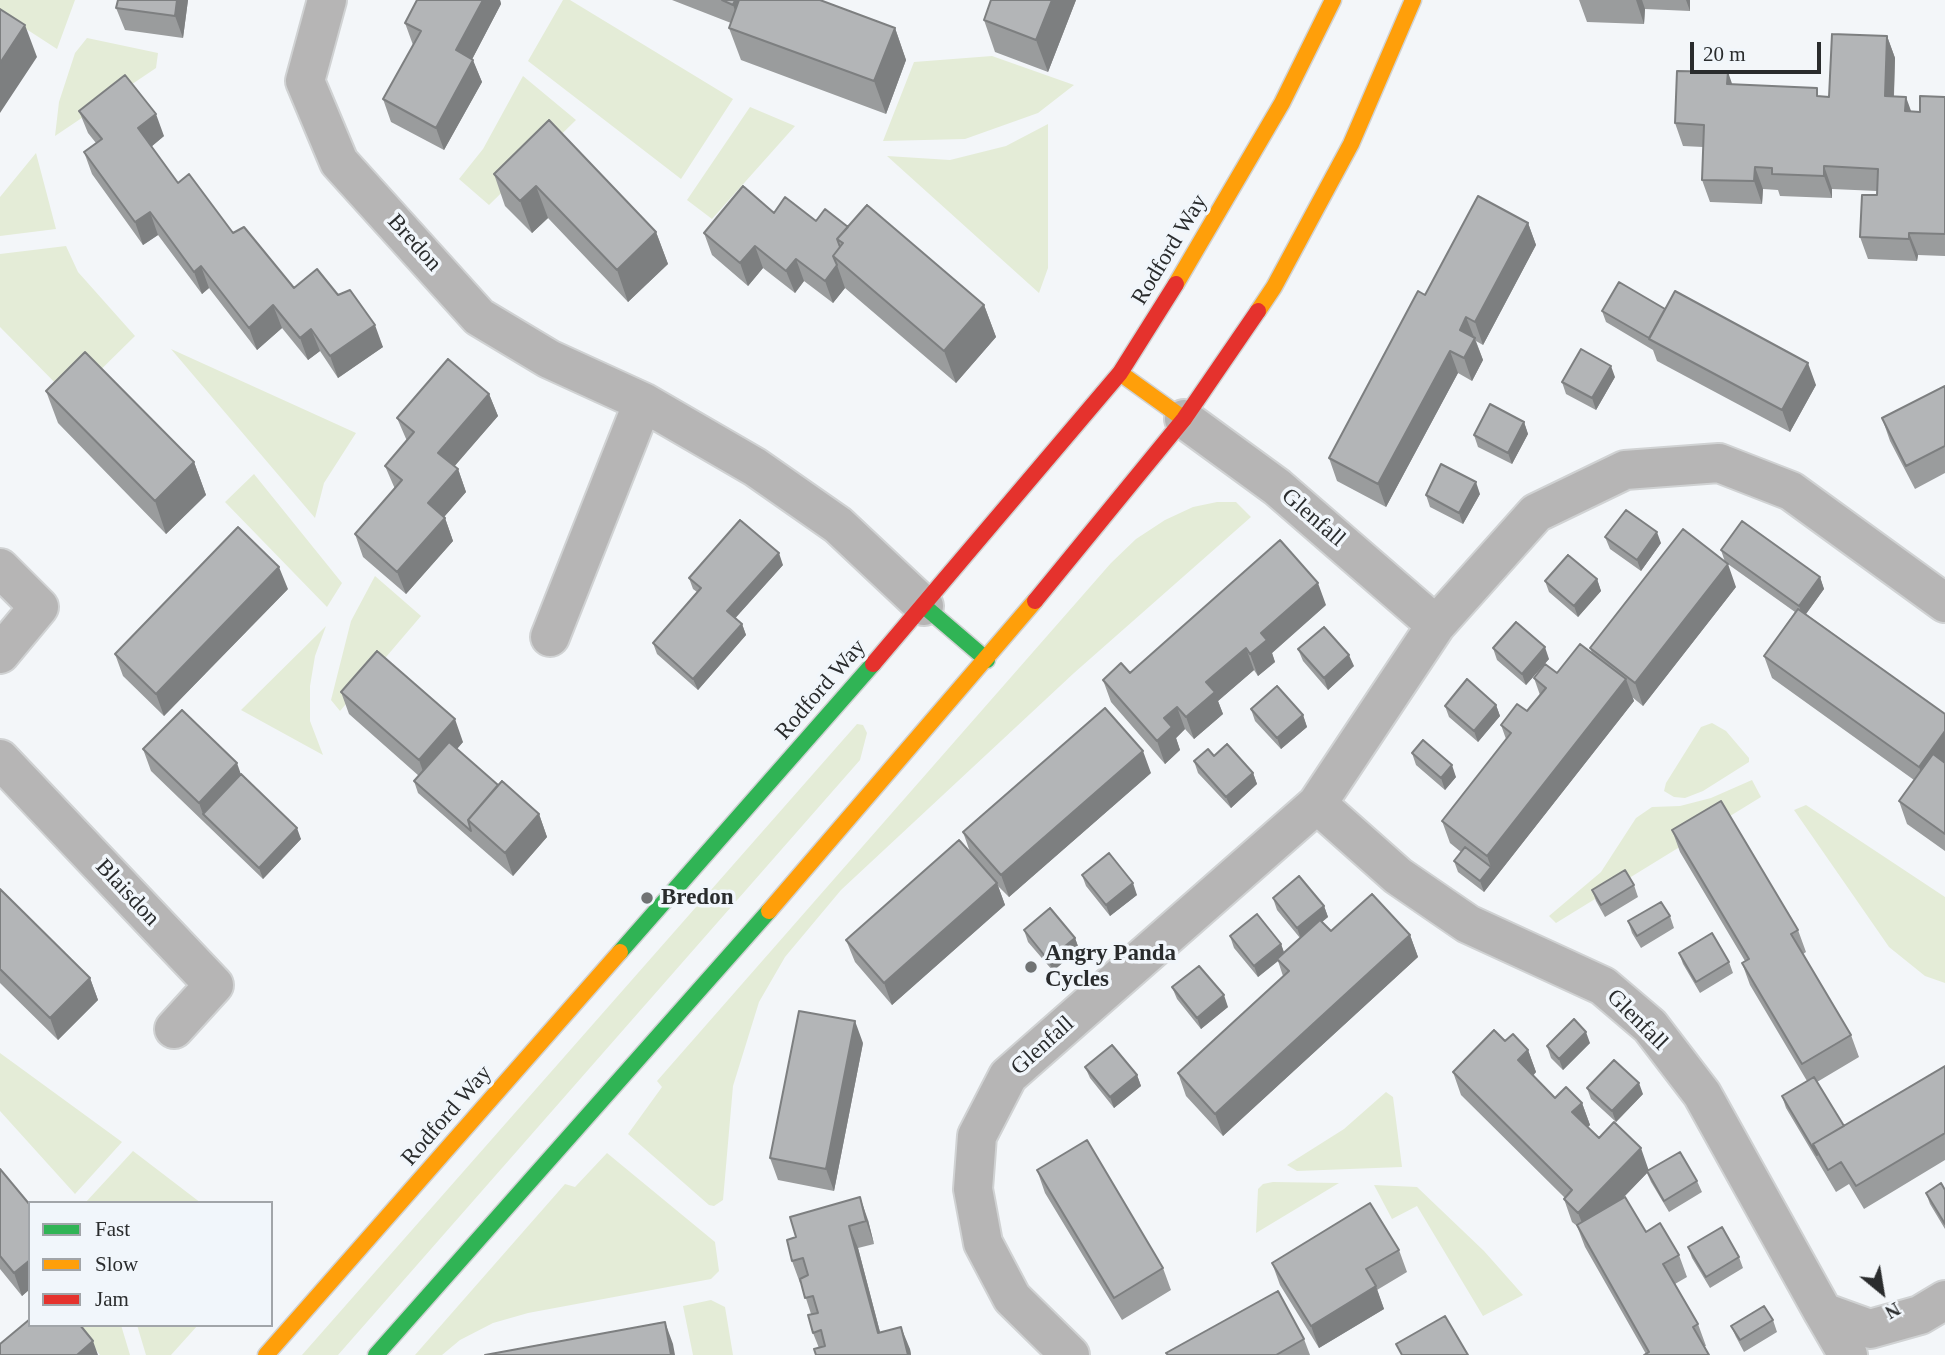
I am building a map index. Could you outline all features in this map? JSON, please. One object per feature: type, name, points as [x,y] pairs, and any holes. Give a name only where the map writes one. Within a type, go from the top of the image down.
[{"type":"street","name":"Bredon","points":[[327,0],[305,80],[339,162],[479,317],[549,359],[643,402],[755,467],[838,525],[924,606]]},
{"type":"street","name":"Rodford Way","points":[[266,1355],[924,606],[1120,373],[1250,160],[1333,0]]},
{"type":"street","points":[[376,1355],[728,959],[987,660],[1184,419],[1274,287],[1351,144],[1413,0]]},
{"type":"street","points":[[1120,373],[1184,419]]},
{"type":"street","points":[[550,638],[643,402]]},
{"type":"street","name":"Glenfall","points":[[1184,419],[1277,487],[1436,625]]},
{"type":"street","name":"Glenfall","points":[[1070,1355],[1012,1297],[983,1243],[973,1189],[977,1136],[1008,1076],[1317,804],[1436,625],[1536,513],[1625,470],[1719,463],[1791,491],[1945,603]]},
{"type":"street","points":[[0,568],[39,607],[0,654]]},
{"type":"street","points":[[924,606],[987,660]]},
{"type":"street","name":"Blaisdon","points":[[0,759],[214,985],[174,1029]]},
{"type":"street","name":"Glenfall","points":[[1317,804],[1398,876],[1468,924],[1603,986],[1650,1026],[1702,1094],[1848,1355]]},
{"type":"street","points":[[1824,1312],[1870,1329],[1920,1315],[1945,1300]]},
{"type":"green space","points":[[0,0],[75,0],[57,49],[0,12]]},
{"type":"green space","points":[[563,0],[570,0],[733,99],[681,179],[528,61]]},
{"type":"green space","points":[[87,38],[158,53],[156,68],[55,136],[59,102],[75,53]]},
{"type":"green space","points":[[992,56],[1074,85],[1038,113],[965,139],[883,141],[914,62]]},
{"type":"green space","points":[[523,76],[576,120],[489,205],[459,179],[483,149]]},
{"type":"green space","points":[[750,107],[795,126],[712,219],[687,200]]},
{"type":"green space","points":[[1048,124],[1048,268],[1039,293],[887,156],[950,160],[1006,146]]},
{"type":"green space","points":[[36,153],[56,229],[0,236],[0,197]]},
{"type":"green space","points":[[66,246],[78,272],[135,336],[71,399],[0,327],[0,254]]},
{"type":"green space","points":[[171,349],[356,433],[324,483],[315,518]]},
{"type":"green space","points":[[254,474],[342,583],[327,607],[225,502]]},
{"type":"green space","points":[[1217,502],[1236,502],[1251,517],[1074,673],[841,890],[785,957],[759,1002],[733,1086],[723,1200],[714,1206],[709,1205],[628,1134],[662,1087],[657,1081],[1111,563],[1136,539],[1165,520],[1193,507]]},
{"type":"green space","points":[[375,576],[421,616],[340,711],[331,700],[351,621]]},
{"type":"green space","points":[[326,626],[315,656],[310,686],[310,721],[323,755],[241,710]]},
{"type":"green space","points":[[1712,723],[1726,731],[1749,758],[1749,762],[1703,791],[1685,798],[1674,797],[1664,791],[1666,783],[1701,727]]},
{"type":"green space","points":[[857,724],[863,725],[867,733],[860,760],[338,1355],[302,1355]]},
{"type":"green space","points":[[1752,780],[1761,797],[1556,923],[1549,916],[1601,872],[1636,818],[1652,807],[1680,806],[1711,798]]},
{"type":"green space","points":[[1806,805],[1945,897],[1945,983],[1925,976],[1889,947],[1794,810]]},
{"type":"green space","points":[[0,1053],[122,1142],[75,1194],[0,1111]]},
{"type":"green space","points":[[1386,1092],[1393,1097],[1402,1167],[1297,1171],[1287,1165],[1344,1129]]},
{"type":"green space","points":[[133,1151],[198,1201],[87,1201]]},
{"type":"green space","points":[[607,1153],[715,1242],[719,1271],[711,1279],[528,1313],[493,1323],[460,1340],[442,1355],[415,1355],[565,1184],[575,1187]]},
{"type":"green space","points":[[1339,1183],[1256,1233],[1258,1189],[1263,1184]]},
{"type":"green space","points":[[1374,1185],[1417,1187],[1484,1251],[1523,1295],[1483,1316],[1417,1206],[1392,1219]]},
{"type":"green space","points":[[711,1300],[725,1307],[733,1355],[693,1355],[683,1306]]},
{"type":"green space","points":[[78,1327],[122,1327],[130,1355],[100,1355]]},
{"type":"green space","points":[[138,1327],[196,1327],[171,1355],[146,1355]]},
{"type":"building","points":[[118,0],[177,0],[175,16],[116,8]]},
{"type":"building","points":[[417,0],[483,0],[456,50],[473,60],[436,128],[383,99],[421,31],[405,23]]},
{"type":"building","points":[[722,0],[735,0],[733,5]]},
{"type":"building","points":[[739,0],[820,0],[895,28],[874,81],[729,28]]},
{"type":"building","points":[[991,0],[1052,0],[1036,40],[984,20]]},
{"type":"building","points":[[0,9],[25,25],[0,63]]},
{"type":"building","points":[[1832,34],[1887,36],[1885,96],[1906,97],[1905,111],[1920,112],[1920,96],[1945,97],[1945,234],[1909,233],[1909,239],[1860,237],[1862,195],[1877,195],[1878,169],[1824,166],[1824,176],[1772,174],[1772,168],[1755,167],[1754,181],[1702,180],[1704,125],[1675,123],[1677,71],[1728,72],[1727,84],[1817,88],[1817,96],[1829,97]]},
{"type":"building","points":[[125,75],[156,114],[138,128],[178,183],[189,174],[233,233],[244,227],[294,288],[317,269],[338,295],[350,290],[375,325],[330,356],[311,329],[300,338],[273,305],[249,328],[201,266],[194,272],[150,212],[135,222],[84,152],[102,139],[79,111]]},
{"type":"building","points":[[549,120],[656,232],[617,270],[536,186],[520,201],[494,174]]},
{"type":"building","points":[[743,186],[774,213],[785,197],[816,221],[825,209],[848,227],[837,239],[840,247],[833,256],[837,265],[825,281],[796,259],[786,271],[755,246],[740,263],[704,233]]},
{"type":"building","points":[[1478,196],[1528,223],[1475,322],[1466,317],[1460,330],[1475,338],[1464,358],[1450,351],[1378,484],[1329,458],[1418,291],[1425,295]]},
{"type":"building","points":[[867,205],[984,305],[944,351],[833,256],[843,243],[837,239]]},
{"type":"building","points":[[1619,282],[1665,309],[1649,338],[1602,311]]},
{"type":"building","points":[[1675,291],[1808,363],[1782,410],[1649,339]]},
{"type":"building","points":[[1581,349],[1611,366],[1592,398],[1562,382]]},
{"type":"building","points":[[85,352],[194,462],[155,501],[46,391]]},
{"type":"building","points":[[448,359],[489,394],[438,453],[458,469],[428,503],[445,518],[397,572],[355,534],[402,480],[385,466],[414,432],[397,418]]},
{"type":"building","points":[[1945,386],[1945,446],[1906,466],[1882,418]]},
{"type":"building","points":[[1490,404],[1524,422],[1508,453],[1474,435]]},
{"type":"building","points":[[1441,464],[1476,482],[1459,513],[1426,495]]},
{"type":"building","points":[[1626,510],[1657,532],[1637,560],[1605,537]]},
{"type":"building","points":[[740,520],[779,553],[727,611],[742,624],[693,679],[653,643],[701,588],[689,578]]},
{"type":"building","points":[[1742,521],[1820,577],[1799,606],[1721,550]]},
{"type":"building","points":[[238,527],[279,567],[156,694],[115,654]]},
{"type":"building","points":[[1683,529],[1728,564],[1635,683],[1590,648]]},
{"type":"building","points":[[1280,540],[1318,583],[1261,633],[1267,640],[1250,654],[1246,648],[1206,682],[1215,692],[1186,717],[1177,707],[1164,718],[1172,727],[1157,741],[1103,680],[1121,663],[1130,673]]},
{"type":"building","points":[[1568,555],[1597,579],[1574,606],[1545,581]]},
{"type":"building","points":[[1798,609],[1945,714],[1945,731],[1919,767],[1764,656]]},
{"type":"building","points":[[1516,622],[1545,647],[1522,674],[1493,648]]},
{"type":"building","points":[[1324,627],[1349,655],[1324,678],[1298,649]]},
{"type":"building","points":[[1580,644],[1626,679],[1487,856],[1442,821],[1511,733],[1501,725],[1517,704],[1527,711],[1546,688],[1534,678],[1545,664],[1557,673]]},
{"type":"building","points":[[377,651],[455,719],[419,760],[341,692]]},
{"type":"building","points":[[1467,679],[1496,705],[1474,731],[1445,706]]},
{"type":"building","points":[[1277,686],[1303,715],[1277,738],[1251,709]]},
{"type":"building","points":[[1105,708],[1143,751],[1001,875],[963,832]]},
{"type":"building","points":[[182,710],[237,763],[199,803],[143,749]]},
{"type":"building","points":[[1423,740],[1452,765],[1441,778],[1412,753]]},
{"type":"building","points":[[449,742],[498,785],[468,820],[471,831],[414,781]]},
{"type":"building","points":[[1227,744],[1253,773],[1226,797],[1194,761],[1208,749],[1214,756]]},
{"type":"building","points":[[1933,754],[1945,763],[1945,834],[1899,801]]},
{"type":"building","points":[[241,774],[297,828],[259,868],[203,814]]},
{"type":"building","points":[[502,781],[539,814],[505,853],[468,820]]},
{"type":"building","points":[[1721,801],[1798,930],[1791,934],[1851,1035],[1802,1064],[1742,963],[1749,959],[1672,830]]},
{"type":"building","points":[[959,840],[997,883],[884,983],[846,940]]},
{"type":"building","points":[[1465,847],[1491,867],[1480,881],[1454,861]]},
{"type":"building","points":[[1109,853],[1133,883],[1106,905],[1082,875]]},
{"type":"building","points":[[1625,870],[1634,885],[1601,905],[1592,890]]},
{"type":"building","points":[[1299,876],[1324,906],[1297,928],[1273,898]]},
{"type":"building","points":[[0,889],[90,978],[50,1018],[0,969]]},
{"type":"building","points":[[1372,894],[1410,935],[1215,1114],[1178,1073],[1289,971],[1277,959],[1320,920],[1331,931]]},
{"type":"building","points":[[1661,902],[1670,916],[1637,936],[1628,921]]},
{"type":"building","points":[[1050,908],[1075,938],[1048,960],[1024,930]]},
{"type":"building","points":[[1257,914],[1281,944],[1254,966],[1230,936]]},
{"type":"building","points":[[1712,933],[1729,962],[1696,982],[1679,953]]},
{"type":"building","points":[[1199,966],[1224,995],[1197,1018],[1172,987]]},
{"type":"building","points":[[799,1011],[855,1021],[826,1169],[770,1158]]},
{"type":"building","points":[[1574,1019],[1586,1032],[1559,1059],[1547,1046]]},
{"type":"building","points":[[1494,1030],[1505,1041],[1513,1034],[1528,1050],[1518,1060],[1555,1098],[1566,1087],[1582,1103],[1572,1112],[1599,1138],[1614,1122],[1641,1148],[1578,1213],[1564,1199],[1572,1190],[1453,1072]]},
{"type":"building","points":[[1112,1045],[1137,1075],[1110,1097],[1085,1067]]},
{"type":"building","points":[[1614,1060],[1639,1083],[1612,1111],[1587,1088]]},
{"type":"building","points":[[1945,1066],[1945,1133],[1856,1186],[1841,1162],[1828,1170],[1813,1144]]},
{"type":"building","points":[[1814,1077],[1844,1126],[1813,1144],[1817,1155],[1782,1096]]},
{"type":"building","points":[[1087,1140],[1163,1268],[1114,1298],[1037,1170]]},
{"type":"building","points":[[1680,1152],[1697,1181],[1664,1201],[1647,1171]]},
{"type":"building","points":[[0,1169],[28,1203],[28,1262],[14,1273],[0,1256]]},
{"type":"building","points":[[1941,1183],[1945,1190],[1945,1224],[1926,1193]]},
{"type":"building","points":[[860,1197],[866,1221],[849,1226],[878,1333],[901,1327],[908,1355],[816,1355],[814,1349],[825,1346],[821,1330],[813,1333],[808,1315],[818,1313],[813,1296],[805,1298],[800,1279],[808,1275],[803,1258],[792,1261],[787,1240],[796,1237],[790,1217]]},
{"type":"building","points":[[1625,1197],[1646,1232],[1660,1223],[1679,1255],[1663,1264],[1698,1324],[1693,1327],[1709,1355],[1644,1355],[1649,1352],[1577,1225]]},
{"type":"building","points":[[1370,1203],[1399,1250],[1366,1269],[1376,1286],[1311,1326],[1272,1263]]},
{"type":"building","points":[[1722,1227],[1739,1257],[1706,1277],[1688,1247]]},
{"type":"building","points":[[1278,1291],[1304,1339],[1276,1355],[1166,1353]]},
{"type":"building","points":[[1764,1306],[1773,1320],[1740,1340],[1731,1326]]},
{"type":"building","points":[[1445,1316],[1468,1355],[1402,1355],[1396,1344]]},
{"type":"building","points":[[28,1321],[28,1327],[82,1327],[93,1341],[77,1355],[0,1355],[0,1344]]},
{"type":"building","points":[[665,1322],[671,1355],[485,1355]]},
{"type":"traffic: fast","points":[[924,606],[987,660]]},
{"type":"traffic: fast","points":[[620,952],[873,664]]},
{"type":"traffic: fast","points":[[376,1355],[769,911]]},
{"type":"traffic: slow","points":[[1176,284],[1282,103],[1333,0]]},
{"type":"traffic: slow","points":[[1258,311],[1274,287],[1351,144],[1413,0]]},
{"type":"traffic: slow","points":[[1120,373],[1184,419]]},
{"type":"traffic: slow","points":[[769,911],[1035,601]]},
{"type":"traffic: slow","points":[[266,1355],[620,952]]},
{"type":"traffic: jam","points":[[873,664],[1120,373],[1176,284]]},
{"type":"traffic: jam","points":[[1035,601],[1184,419],[1258,311]]},
{"type":"place","name":"Bredon","points":[[647,898]]},
{"type":"place","name":"Angry Panda Cycles","points":[[1031,967]]}]
